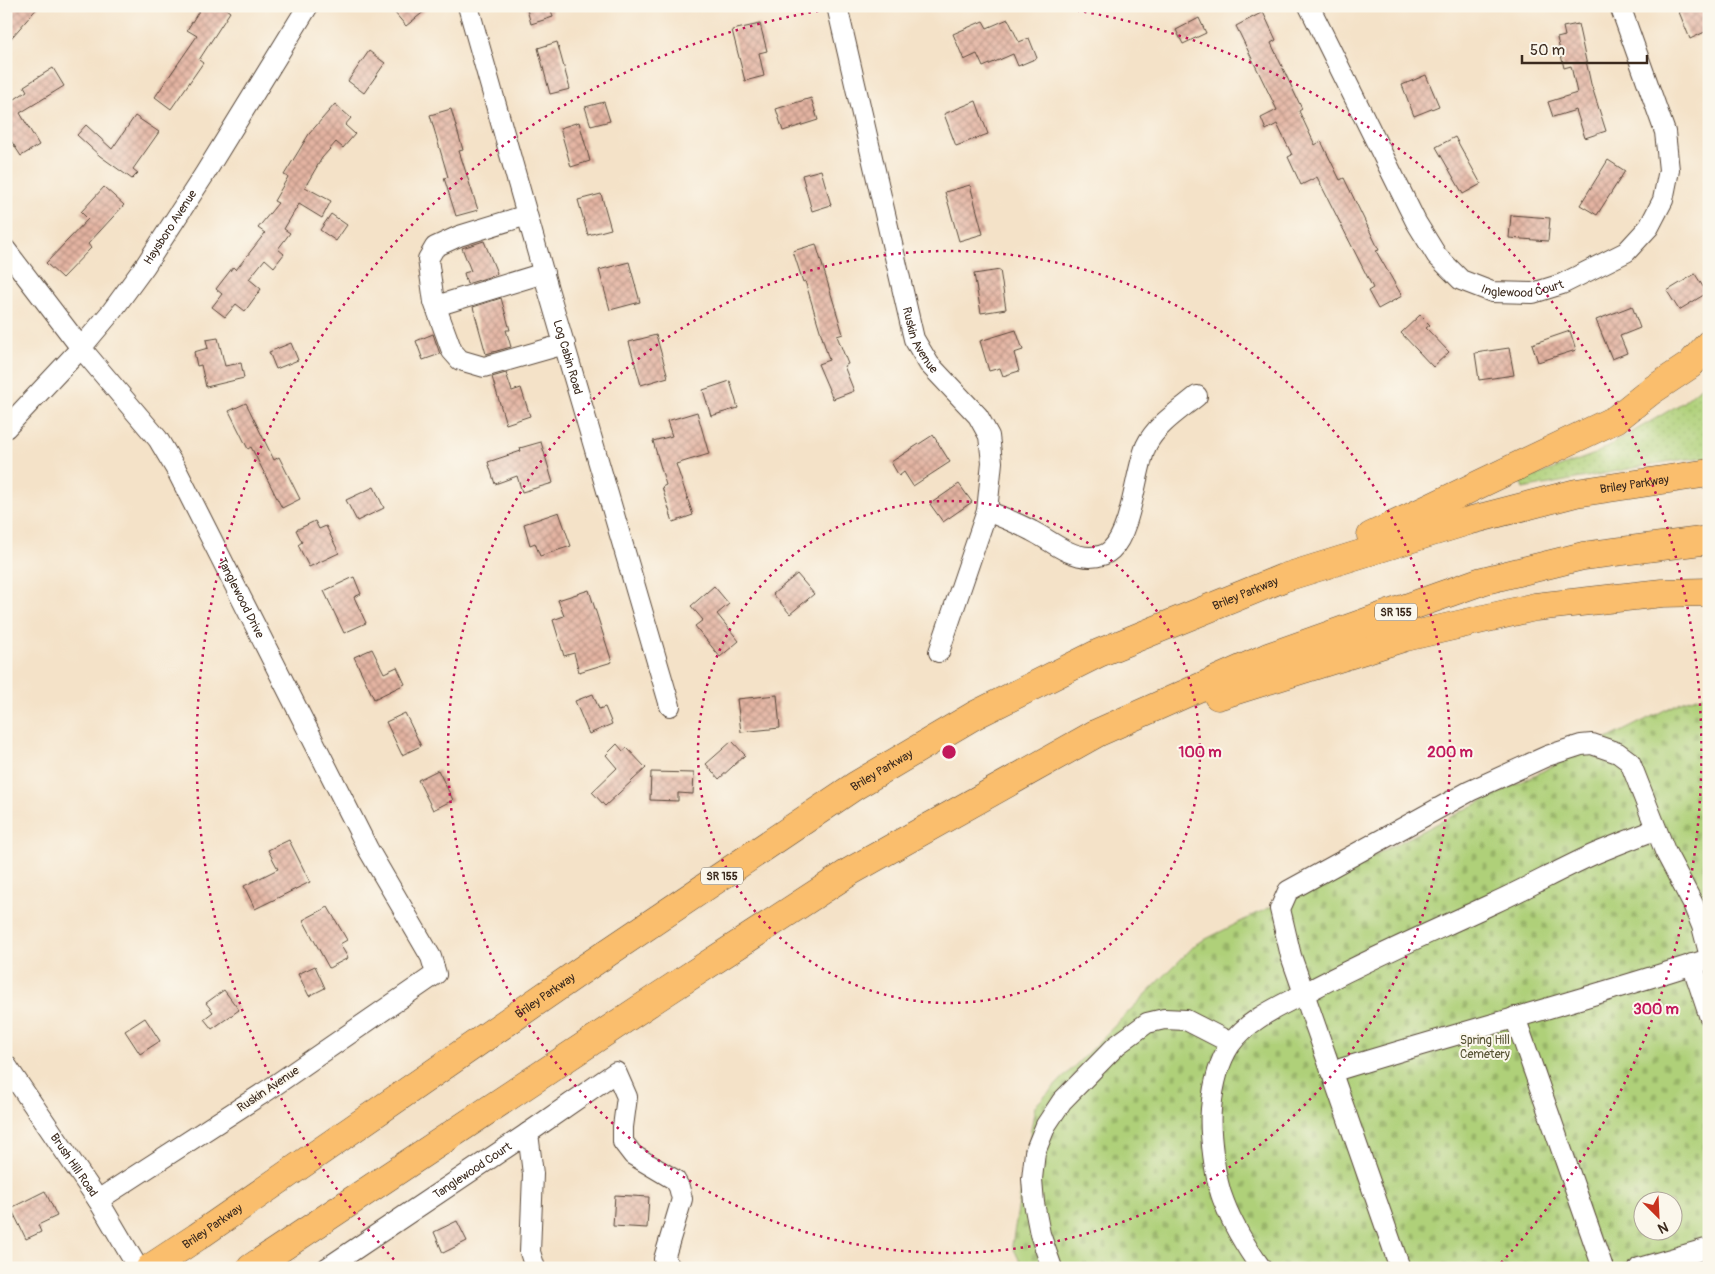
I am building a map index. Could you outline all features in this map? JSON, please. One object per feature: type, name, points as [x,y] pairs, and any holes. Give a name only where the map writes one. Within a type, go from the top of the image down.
[{"type":"highway","points":[[1283,578],[1616,419],[1651,391],[1690,365],[1709,344]]},
{"type":"highway","name":"Briley Parkway","points":[[150,1268],[585,968],[855,786],[975,715],[1099,653],[1283,578],[1468,521],[1576,493],[1709,474]]},
{"type":"highway","name":"SR 155","points":[[252,1268],[658,997],[851,871],[1097,733],[1268,657],[1482,581],[1583,556],[1709,540]]},
{"type":"highway","points":[[1097,733],[1406,637],[1535,607],[1662,593],[1709,592]]},
{"type":"street","name":"Haysboro Avenue","points":[[6,428],[112,311],[145,266],[204,175],[308,6]]},
{"type":"street","name":"Log Cabin Road","points":[[468,6],[670,706]]},
{"type":"street","name":"Ruskin Avenue","points":[[837,6],[914,339],[929,364],[978,416],[989,436],[992,462],[987,510],[939,652]]},
{"type":"street","name":"Inglewood Court","points":[[1309,6],[1416,222],[1437,256],[1461,280],[1492,292],[1533,293],[1562,284],[1626,252],[1649,227],[1663,200],[1669,170],[1664,132],[1620,6]]},
{"type":"street","points":[[527,215],[458,236],[435,247],[428,259],[436,306],[452,351],[460,360],[484,367],[565,344]]},
{"type":"street","name":"Tanglewood Drive","points":[[6,250],[80,348],[158,439],[177,471],[368,849],[432,957],[436,974]]},
{"type":"street","points":[[436,306],[544,273]]},
{"type":"street","points":[[987,510],[1032,531],[1070,553],[1090,557],[1100,556],[1111,550],[1121,535],[1146,446],[1159,428],[1197,396]]},
{"type":"street","points":[[1400,1268],[1291,956],[1280,909],[1288,890],[1470,791],[1548,756],[1581,745],[1592,744],[1618,753],[1630,762],[1664,851],[1693,904],[1702,926],[1703,959],[1709,1015]]},
{"type":"street","points":[[1261,1268],[1232,1222],[1223,1201],[1215,1160],[1211,1110],[1219,1068],[1231,1043],[1261,1017],[1304,993],[1372,959],[1517,893],[1592,855],[1656,830]]},
{"type":"street","points":[[1331,1072],[1640,982],[1703,959]]},
{"type":"street","name":"Ruskin Avenue","points":[[98,1200],[268,1090],[436,974]]},
{"type":"street","points":[[1515,1017],[1603,1268]]},
{"type":"street","points":[[1052,1268],[1040,1234],[1034,1203],[1032,1178],[1035,1152],[1046,1125],[1062,1101],[1118,1045],[1147,1023],[1164,1018],[1186,1020],[1231,1043]]},
{"type":"street","name":"Brush Hill Road","points":[[6,1065],[98,1200],[138,1268]]},
{"type":"street","name":"Tanglewood Court","points":[[327,1268],[616,1072],[627,1097],[623,1142],[633,1154],[675,1180],[679,1187],[682,1199],[664,1259],[671,1268]]},
{"type":"street","points":[[528,1133],[533,1174],[530,1252],[535,1268]]},
{"type":"street","points":[[1639,1268],[1709,1248]]},
{"type":"green space","points":[[1709,380],[1709,457],[1671,461],[1523,489],[1521,481],[1595,454],[1682,403]]},
{"type":"green space","name":"Spring Hill Cemetery","points":[[1709,694],[1709,1268],[1023,1268],[1012,1245],[1035,1106],[1196,944],[1683,701]]},
{"type":"building","points":[[12,6],[39,6],[6,44],[6,13]]},
{"type":"building","points":[[202,6],[222,6],[230,12],[199,60],[203,63],[171,109],[155,97],[197,36],[187,30]]},
{"type":"building","points":[[389,6],[431,6],[406,26]]},
{"type":"building","points":[[526,6],[550,6],[553,17],[531,24]]},
{"type":"building","points":[[1693,6],[1709,6],[1709,30],[1690,39],[1679,12]]},
{"type":"building","points":[[1263,12],[1276,40],[1271,43],[1302,109],[1299,111],[1315,145],[1321,141],[1340,180],[1344,178],[1379,250],[1376,251],[1402,296],[1378,309],[1368,291],[1373,288],[1317,177],[1301,185],[1288,157],[1292,155],[1277,124],[1266,130],[1261,118],[1277,110],[1236,26]]},
{"type":"building","points":[[1199,18],[1206,33],[1183,44],[1176,30]]},
{"type":"building","points":[[1008,19],[1019,42],[1029,38],[1037,58],[1018,66],[1013,54],[983,67],[977,54],[964,60],[953,34],[983,21],[987,28]]},
{"type":"building","points":[[760,24],[767,51],[759,53],[764,76],[745,81],[732,30]]},
{"type":"building","points":[[1578,24],[1591,84],[1606,131],[1585,138],[1576,110],[1553,117],[1548,102],[1577,93],[1571,66],[1564,68],[1557,38],[1565,36],[1563,27]]},
{"type":"building","points":[[557,42],[570,89],[550,94],[538,48]]},
{"type":"building","points":[[369,51],[385,63],[364,93],[348,81]]},
{"type":"building","points":[[53,68],[64,86],[20,113],[39,145],[21,156],[6,133],[6,91],[12,101],[27,91],[24,86]]},
{"type":"building","points":[[1426,75],[1439,106],[1414,116],[1402,85]]},
{"type":"building","points":[[811,98],[818,120],[783,131],[776,109]]},
{"type":"building","points":[[976,101],[988,134],[956,146],[944,114]]},
{"type":"building","points":[[604,102],[610,121],[591,126],[585,107]]},
{"type":"building","points":[[335,104],[351,118],[345,125],[355,134],[343,148],[336,142],[322,158],[305,187],[331,201],[322,218],[299,204],[284,229],[290,233],[278,249],[284,254],[274,267],[265,259],[249,279],[261,289],[245,311],[236,304],[225,317],[212,307],[222,294],[216,289],[233,267],[236,270],[265,233],[258,228],[278,203],[274,201],[288,177],[284,175],[309,134]]},
{"type":"building","points":[[451,109],[463,150],[459,151],[478,210],[456,216],[444,178],[448,177],[430,115]]},
{"type":"building","points":[[135,116],[159,132],[133,169],[138,173],[132,179],[100,156],[77,135],[86,125],[112,149]]},
{"type":"building","points":[[579,122],[590,161],[571,167],[560,128]]},
{"type":"building","points":[[1455,137],[1481,184],[1463,194],[1436,147]]},
{"type":"building","points":[[1608,160],[1625,171],[1597,215],[1580,205]]},
{"type":"building","points":[[821,170],[831,205],[812,211],[802,175]]},
{"type":"building","points":[[970,185],[983,234],[959,241],[945,192]]},
{"type":"building","points":[[104,187],[124,205],[88,244],[91,248],[62,278],[46,263],[88,219],[81,212]]},
{"type":"building","points":[[601,194],[611,229],[588,235],[578,200]]},
{"type":"building","points":[[331,214],[347,225],[336,241],[320,230]]},
{"type":"building","points":[[1511,215],[1550,218],[1548,241],[1509,238]]},
{"type":"building","points":[[484,241],[497,273],[467,284],[464,273],[471,271],[462,248]]},
{"type":"building","points":[[816,244],[843,334],[837,336],[848,364],[844,366],[854,391],[833,399],[818,364],[829,360],[805,281],[803,282],[793,251]]},
{"type":"building","points":[[629,262],[640,302],[610,310],[599,270]]},
{"type":"building","points":[[1000,270],[1006,309],[981,313],[974,274]]},
{"type":"building","points":[[1695,274],[1707,293],[1679,310],[1667,291]]},
{"type":"building","points":[[501,298],[510,330],[506,330],[511,347],[486,354],[473,307]]},
{"type":"building","points":[[1632,306],[1640,328],[1620,336],[1627,353],[1612,359],[1596,320]]},
{"type":"building","points":[[1420,315],[1430,325],[1426,328],[1449,352],[1433,367],[1401,333]]},
{"type":"building","points":[[1016,330],[1023,350],[1014,353],[1019,371],[1003,376],[1000,368],[989,371],[980,341]]},
{"type":"building","points":[[1570,331],[1576,350],[1538,362],[1532,344]]},
{"type":"building","points":[[433,334],[440,354],[423,360],[416,341]]},
{"type":"building","points":[[656,335],[668,377],[641,385],[629,342]]},
{"type":"building","points":[[218,338],[225,366],[241,363],[244,378],[206,387],[201,365],[197,366],[194,352],[208,348],[206,340]]},
{"type":"building","points":[[291,343],[298,360],[276,369],[269,352]]},
{"type":"building","points":[[1509,348],[1514,375],[1479,380],[1475,353]]},
{"type":"building","points":[[506,373],[512,391],[521,388],[530,416],[506,424],[492,377]]},
{"type":"building","points":[[730,381],[738,408],[711,416],[703,390]]},
{"type":"building","points":[[246,403],[274,460],[279,457],[300,499],[282,508],[251,447],[248,449],[229,411]]},
{"type":"building","points":[[697,412],[709,454],[676,464],[693,515],[673,522],[662,487],[666,485],[653,441],[672,436],[667,421]]},
{"type":"building","points":[[933,435],[950,462],[913,486],[904,472],[899,476],[891,462]]},
{"type":"building","points":[[541,442],[553,483],[522,492],[517,476],[495,484],[488,462],[521,451],[520,448]]},
{"type":"building","points":[[959,484],[972,502],[943,522],[930,504]]},
{"type":"building","points":[[374,487],[384,508],[357,521],[346,500]]},
{"type":"building","points":[[559,512],[571,546],[540,556],[535,543],[530,545],[524,524]]},
{"type":"building","points":[[315,521],[319,529],[326,526],[339,553],[309,567],[298,545],[302,542],[296,530]]},
{"type":"building","points":[[797,574],[814,594],[790,614],[773,594]]},
{"type":"building","points":[[354,577],[361,594],[354,597],[366,623],[344,633],[324,591]]},
{"type":"building","points":[[714,586],[729,604],[717,614],[739,641],[720,657],[695,626],[703,620],[691,606]]},
{"type":"building","points":[[589,590],[612,662],[579,672],[574,653],[564,656],[553,620],[564,616],[558,600]]},
{"type":"building","points":[[372,649],[384,673],[397,667],[405,684],[374,699],[354,657]]},
{"type":"building","points":[[593,694],[599,709],[605,707],[612,724],[589,734],[575,701]]},
{"type":"building","points":[[777,695],[780,728],[741,732],[737,699]]},
{"type":"building","points":[[405,713],[421,746],[402,755],[386,722]]},
{"type":"building","points":[[732,741],[745,755],[719,779],[706,764]]},
{"type":"building","points":[[617,744],[623,751],[627,748],[646,768],[605,806],[592,792],[617,768],[606,755]]},
{"type":"building","points":[[438,770],[453,800],[433,810],[418,780]]},
{"type":"building","points":[[651,772],[694,773],[693,794],[678,793],[678,801],[650,800]]},
{"type":"building","points":[[289,840],[310,882],[255,909],[244,886],[278,869],[268,850]]},
{"type":"building","points":[[328,907],[347,940],[340,944],[348,958],[329,968],[303,920]]},
{"type":"building","points":[[315,966],[325,988],[309,996],[298,974]]},
{"type":"building","points":[[224,990],[239,1010],[212,1029],[204,1019],[213,1012],[206,1003]]},
{"type":"building","points":[[145,1018],[160,1041],[140,1054],[125,1031]]},
{"type":"building","points":[[45,1191],[57,1216],[38,1225],[41,1232],[26,1239],[11,1208]]},
{"type":"building","points":[[615,1195],[649,1197],[647,1228],[613,1226]]},
{"type":"building","points":[[457,1221],[467,1241],[443,1253],[434,1232]]}]
